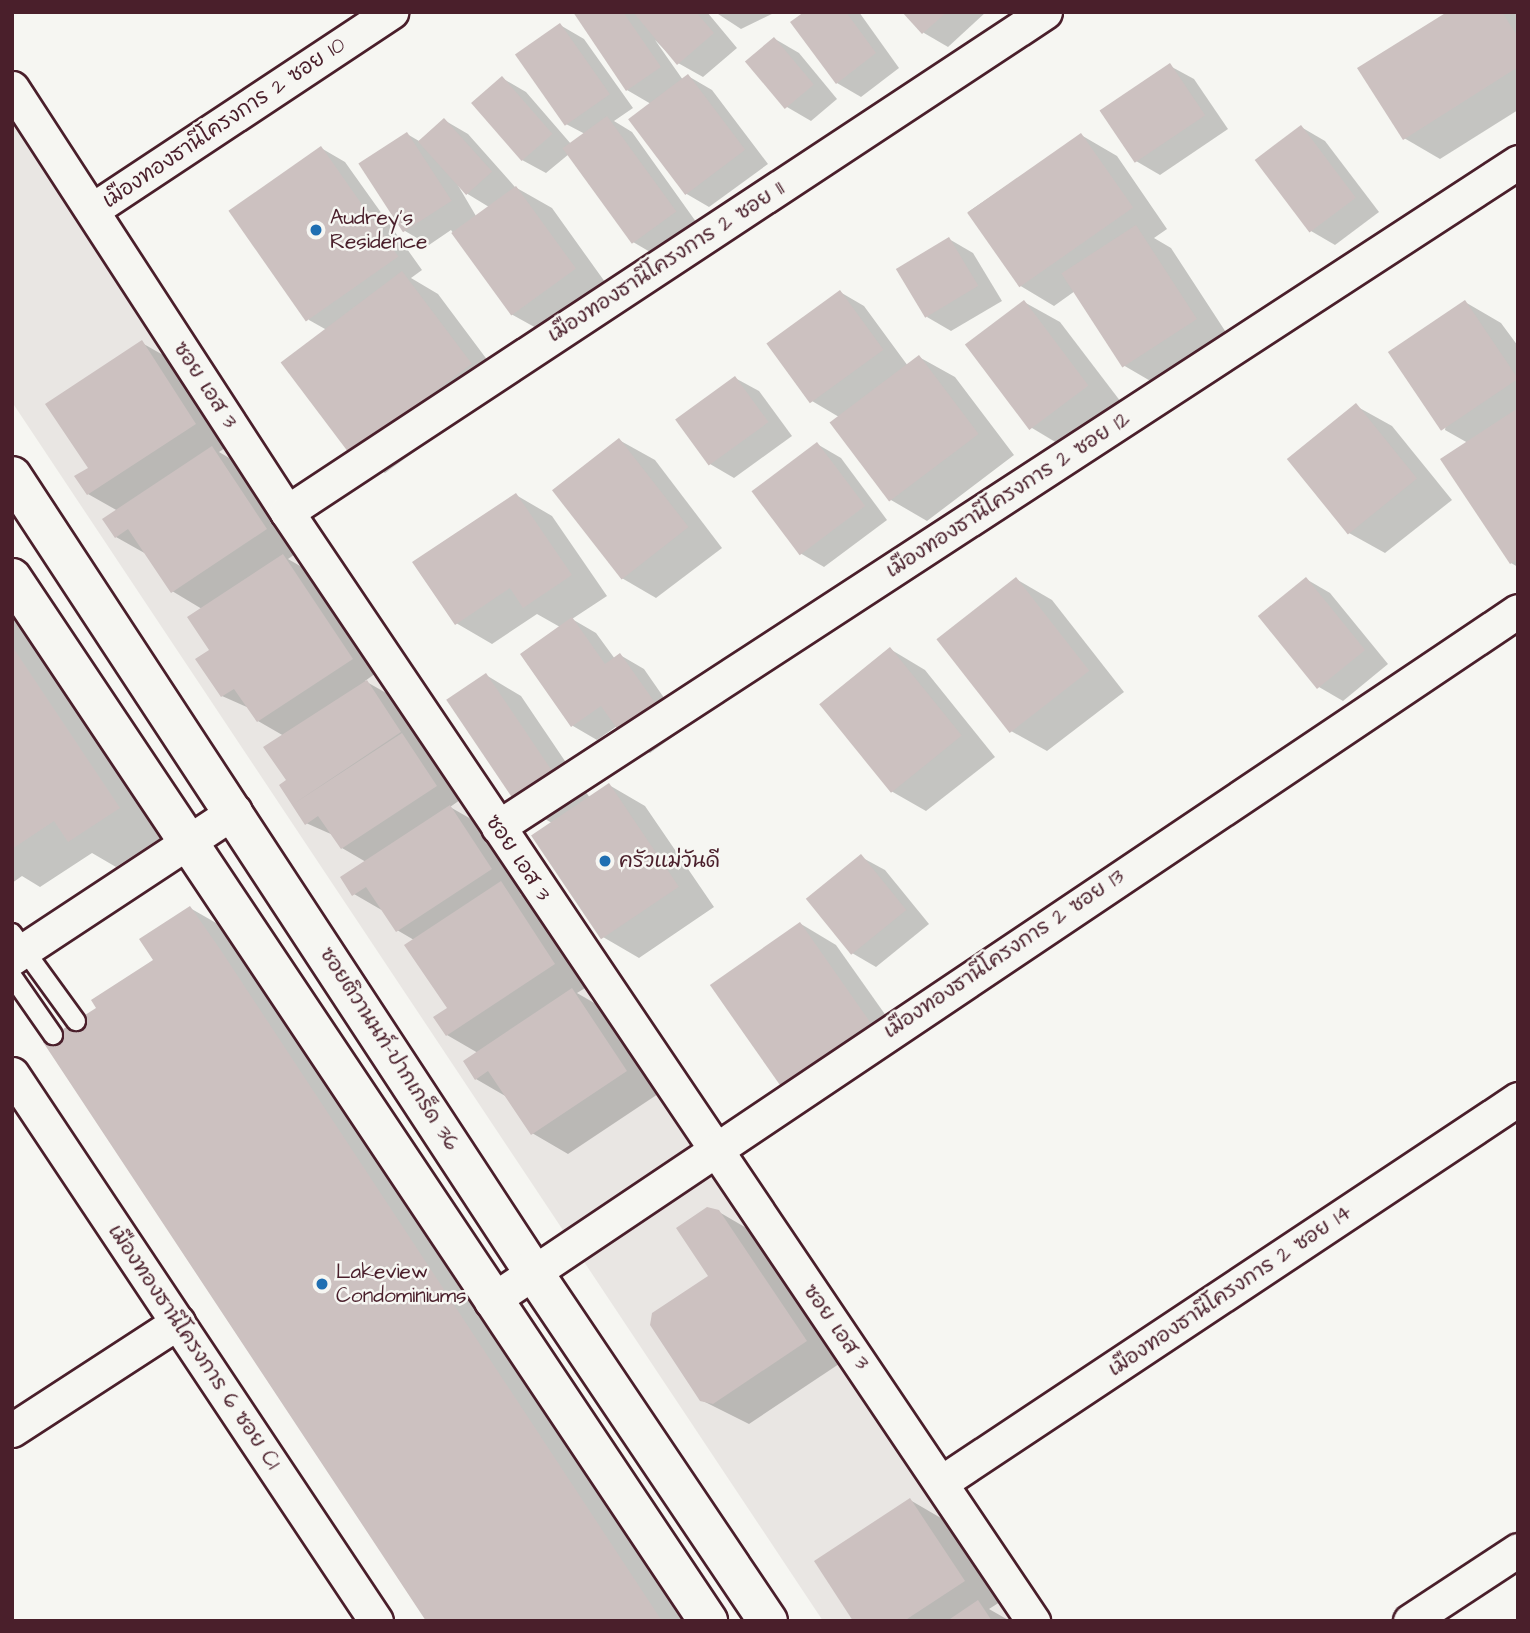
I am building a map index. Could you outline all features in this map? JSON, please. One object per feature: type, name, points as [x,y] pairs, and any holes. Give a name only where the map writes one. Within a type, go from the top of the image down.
[{"type":"street","name":"เมืองทองธานีโครงการ 2 ซอย 10","points":[[92,211],[391,12]]},
{"type":"street","name":"เมืองทองธานีโครงการ 2 ซอย 11","points":[[287,512],[1045,12]]},
{"type":"street","name":"ซอย เอส 3","points":[[12,88],[287,512],[712,1149],[942,1482],[1033,1621]]},
{"type":"street","name":"เมืองทองธานีโครงการ 2 ซอย 12","points":[[498,827],[1518,162]]},
{"type":"street","name":"ซอยติวานนท์-ปากเกร็ด 36","points":[[12,476],[235,811],[532,1270],[768,1621]]},
{"type":"street","points":[[12,578],[491,1301],[708,1621]]},
{"type":"street","name":"เมืองทองธานีโครงการ 2 ซอย 13","points":[[491,1301],[532,1270],[712,1149],[1518,611]]},
{"type":"street","points":[[15,954],[235,811]]},
{"type":"street","name":"เมืองทองธานีโครงการ 6 ซอย C1","points":[[12,1074],[376,1621]]},
{"type":"street","name":"เมืองทองธานีโครงการ 2 ซอย 14","points":[[942,1482],[1518,1099]]},
{"type":"street","points":[[12,1430],[178,1322]]},
{"type":"street","points":[[1410,1621],[1518,1550]]},
{"type":"lane","points":[[15,954],[76,1021]]},
{"type":"lane","points":[[15,954],[53,1035]]},
{"type":"shaded area","points":[[12,108],[1014,1621],[823,1621],[12,402]]},
{"type":"building","points":[[573,12],[623,12],[661,67],[626,91]]},
{"type":"building","points":[[633,12],[696,12],[714,33],[677,65]]},
{"type":"building","points":[[804,12],[846,12],[876,53],[836,84],[790,22]]},
{"type":"building","points":[[902,12],[947,12],[922,34]]},
{"type":"building","points":[[1447,12],[1502,12],[1518,37],[1518,67],[1403,140],[1357,68]]},
{"type":"building","points":[[560,23],[610,94],[565,126],[515,55]]},
{"type":"building","points":[[774,37],[814,84],[785,109],[745,61]]},
{"type":"building","points":[[1170,63],[1205,115],[1135,163],[1100,111]]},
{"type":"building","points":[[688,74],[745,150],[685,195],[628,119]]},
{"type":"building","points":[[502,76],[553,134],[522,161],[471,103]]},
{"type":"building","points":[[607,116],[676,211],[632,244],[563,148]]},
{"type":"building","points":[[444,118],[492,172],[466,195],[418,141]]},
{"type":"building","points":[[1301,125],[1356,198],[1309,233],[1255,160]]},
{"type":"building","points":[[407,132],[452,201],[403,232],[358,164]]},
{"type":"building","points":[[1081,133],[1133,208],[1019,287],[967,213]]},
{"type":"building","name":"Audrey's Residence","points":[[321,146],[398,257],[306,321],[228,211]]},
{"type":"building","points":[[516,186],[576,269],[511,316],[451,233]]},
{"type":"building","points":[[1136,225],[1197,319],[1122,367],[1061,273]]},
{"type":"building","points":[[949,237],[978,286],[925,318],[896,269]]},
{"type":"building","points":[[402,271],[472,364],[350,455],[281,362]]},
{"type":"building","points":[[840,290],[883,350],[810,403],[766,343]]},
{"type":"building","points":[[1024,300],[1088,385],[1029,430],[965,345]]},
{"type":"building","points":[[1465,300],[1518,379],[1441,431],[1388,352]]},
{"type":"building","points":[[142,340],[196,424],[87,495],[74,476],[88,468],[45,404]]},
{"type":"building","points":[[919,355],[979,434],[889,501],[830,422]]},
{"type":"building","points":[[735,376],[769,422],[709,466],[675,419]]},
{"type":"building","points":[[1356,403],[1417,478],[1348,534],[1287,459]]},
{"type":"building","points":[[1518,408],[1518,559],[1510,564],[1440,459]]},
{"type":"building","points":[[619,438],[689,527],[622,579],[552,490]]},
{"type":"building","points":[[817,442],[865,506],[800,555],[752,491]]},
{"type":"building","points":[[212,446],[267,529],[171,593],[128,529],[115,538],[102,519]]},
{"type":"building","points":[[516,493],[572,575],[523,608],[510,588],[455,625],[412,562]]},
{"type":"building","points":[[283,554],[353,659],[257,722],[234,689],[221,697],[195,659],[209,650],[187,617]]},
{"type":"building","points":[[1016,577],[1089,671],[1010,733],[936,639]]},
{"type":"building","points":[[1306,577],[1365,650],[1317,689],[1258,616]]},
{"type":"building","points":[[572,617],[605,664],[620,653],[663,714],[625,740],[601,706],[571,727],[520,654]]},
{"type":"building","points":[[12,646],[120,808],[68,842],[54,821],[12,849]]},
{"type":"building","points":[[890,647],[962,736],[891,793],[819,704]]},
{"type":"building","points":[[486,673],[558,779],[518,806],[446,700]]},
{"type":"building","points":[[367,680],[401,732],[295,803],[402,733],[437,786],[341,849],[318,816],[305,825],[279,785],[286,780],[263,747]]},
{"type":"building","name":"ครัวแม่วันดี","points":[[609,783],[679,887],[601,939],[531,836]]},
{"type":"building","points":[[450,805],[492,869],[396,932],[366,887],[352,896],[340,877]]},
{"type":"building","points":[[861,854],[906,910],[851,955],[806,899]]},
{"type":"building","points":[[501,881],[555,964],[446,1036],[433,1017],[447,1008],[404,945]]},
{"type":"building","name":"Lakeview Condominiums","points":[[190,906],[662,1621],[426,1621],[43,1042],[96,1008],[91,1000],[153,960],[139,939]]},
{"type":"building","points":[[800,922],[871,1023],[780,1086],[710,985]]},
{"type":"building","points":[[572,988],[627,1071],[531,1135],[488,1071],[475,1080],[463,1061]]},
{"type":"building","points":[[707,1207],[719,1210],[807,1341],[713,1404],[700,1401],[650,1325],[652,1313],[708,1276],[676,1228]]},
{"type":"building","points":[[910,1498],[965,1581],[904,1621],[853,1621],[814,1561]]},
{"type":"building","points":[[978,1600],[992,1621],[947,1621]]},
{"type":"place","name":"Audrey's Residence","points":[[316,230]]},
{"type":"place","name":"ครัวแม่วันดี","points":[[605,861]]},
{"type":"place","name":"Lakeview Condominiums","points":[[322,1284]]}]
